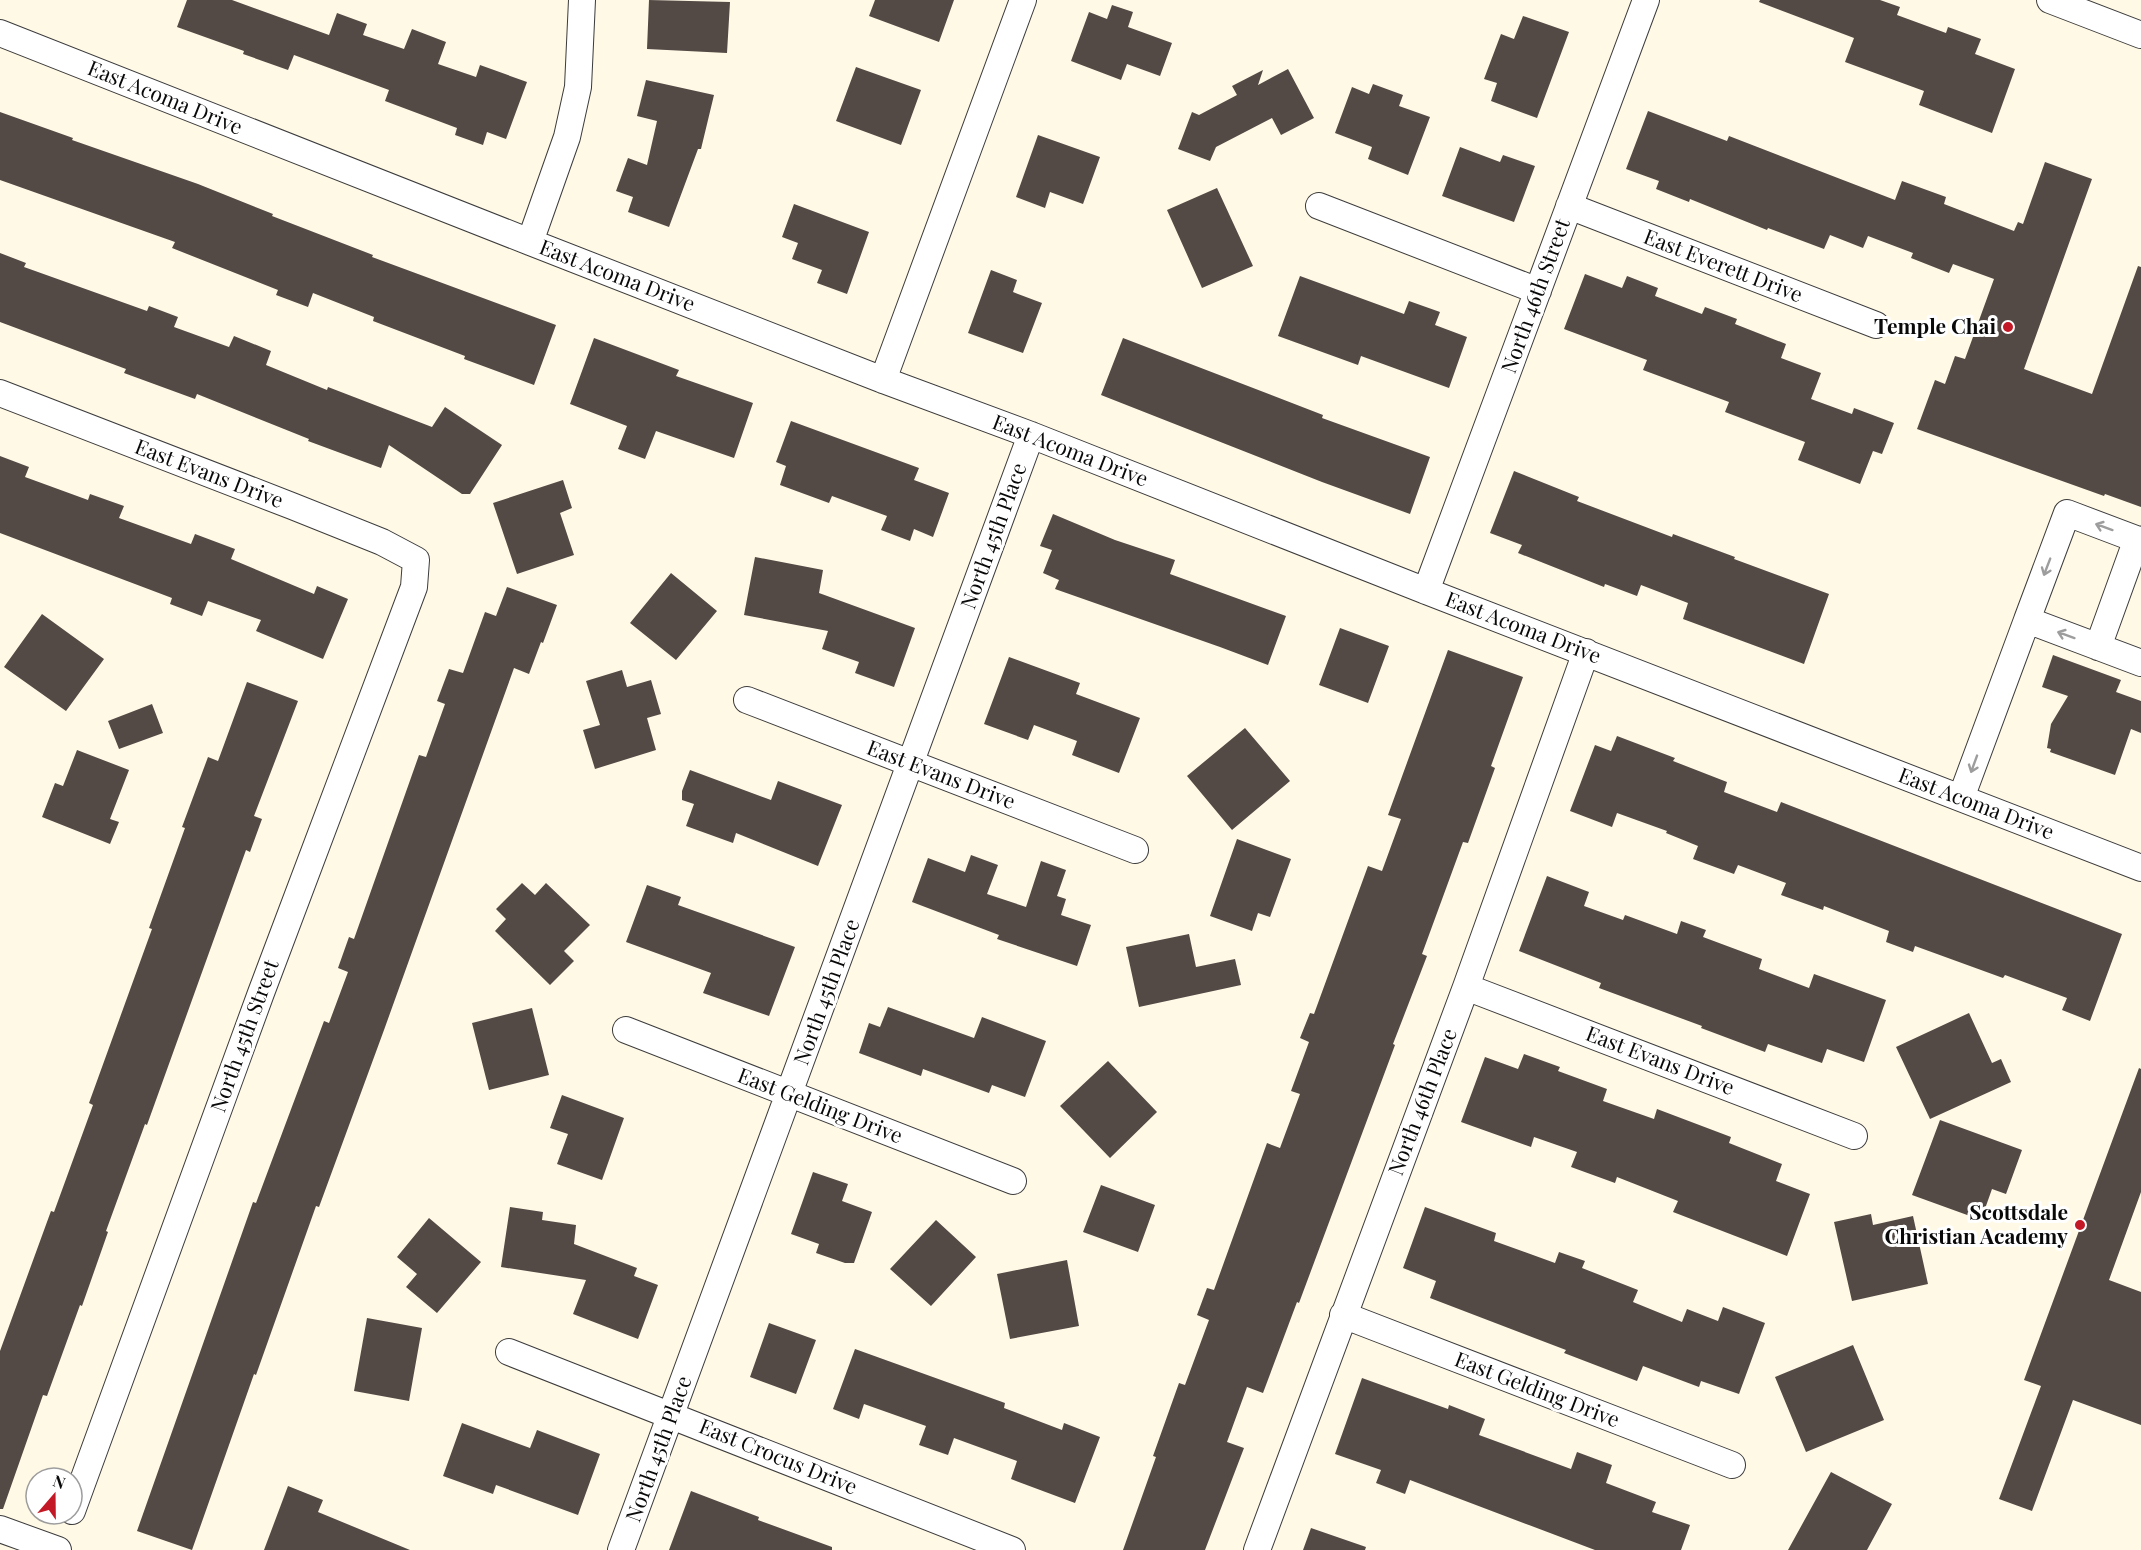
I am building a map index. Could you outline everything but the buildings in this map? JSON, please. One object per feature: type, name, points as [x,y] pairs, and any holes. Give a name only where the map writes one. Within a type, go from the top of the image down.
[{"type":"street","points":[[530,242],[567,136],[576,97],[582,0]]},
{"type":"street","points":[[883,380],[1023,0]]},
{"type":"street","name":"North 46th Street","points":[[1426,591],[1646,0]]},
{"type":"street","points":[[2050,0],[2141,35]]},
{"type":"street","name":"East Acoma Drive","points":[[0,33],[883,380],[1031,435],[2141,868]]},
{"type":"street","points":[[1319,206],[1538,291]]},
{"type":"street","name":"East Everett Drive","points":[[1569,206],[1876,325]]},
{"type":"street","name":"East Evans Drive","points":[[0,393],[382,542],[416,560]]},
{"type":"street","name":"North 45th Place","points":[[621,1550],[1031,435]]},
{"type":"street","points":[[1961,798],[2067,513],[2139,540],[2097,647]]},
{"type":"street","name":"North 45th Street","points":[[84,1476],[265,982],[414,587],[416,560]]},
{"type":"street","points":[[2027,620],[2141,663]]},
{"type":"street","name":"North 46th Place","points":[[1257,1550],[1466,987],[1586,652]]},
{"type":"street","name":"East Evans Drive","points":[[747,700],[1135,850]]},
{"type":"street","name":"East Evans Drive","points":[[1466,987],[1854,1136]]},
{"type":"street","name":"East Gelding Drive","points":[[626,1030],[1013,1181]]},
{"type":"street","name":"East Gelding Drive","points":[[1343,1315],[1732,1465]]},
{"type":"street","name":"East Crocus Drive","points":[[509,1352],[1012,1550]]},
{"type":"street","name":"North 45th Street","points":[[58,1550],[66,1526]]},
{"type":"street","points":[[0,1529],[58,1550]]},
{"type":"place","name":"Temple Chai","points":[[2008,327]]},
{"type":"place","name":"Scottsdale Christian Academy","points":[[2080,1225]]}]
